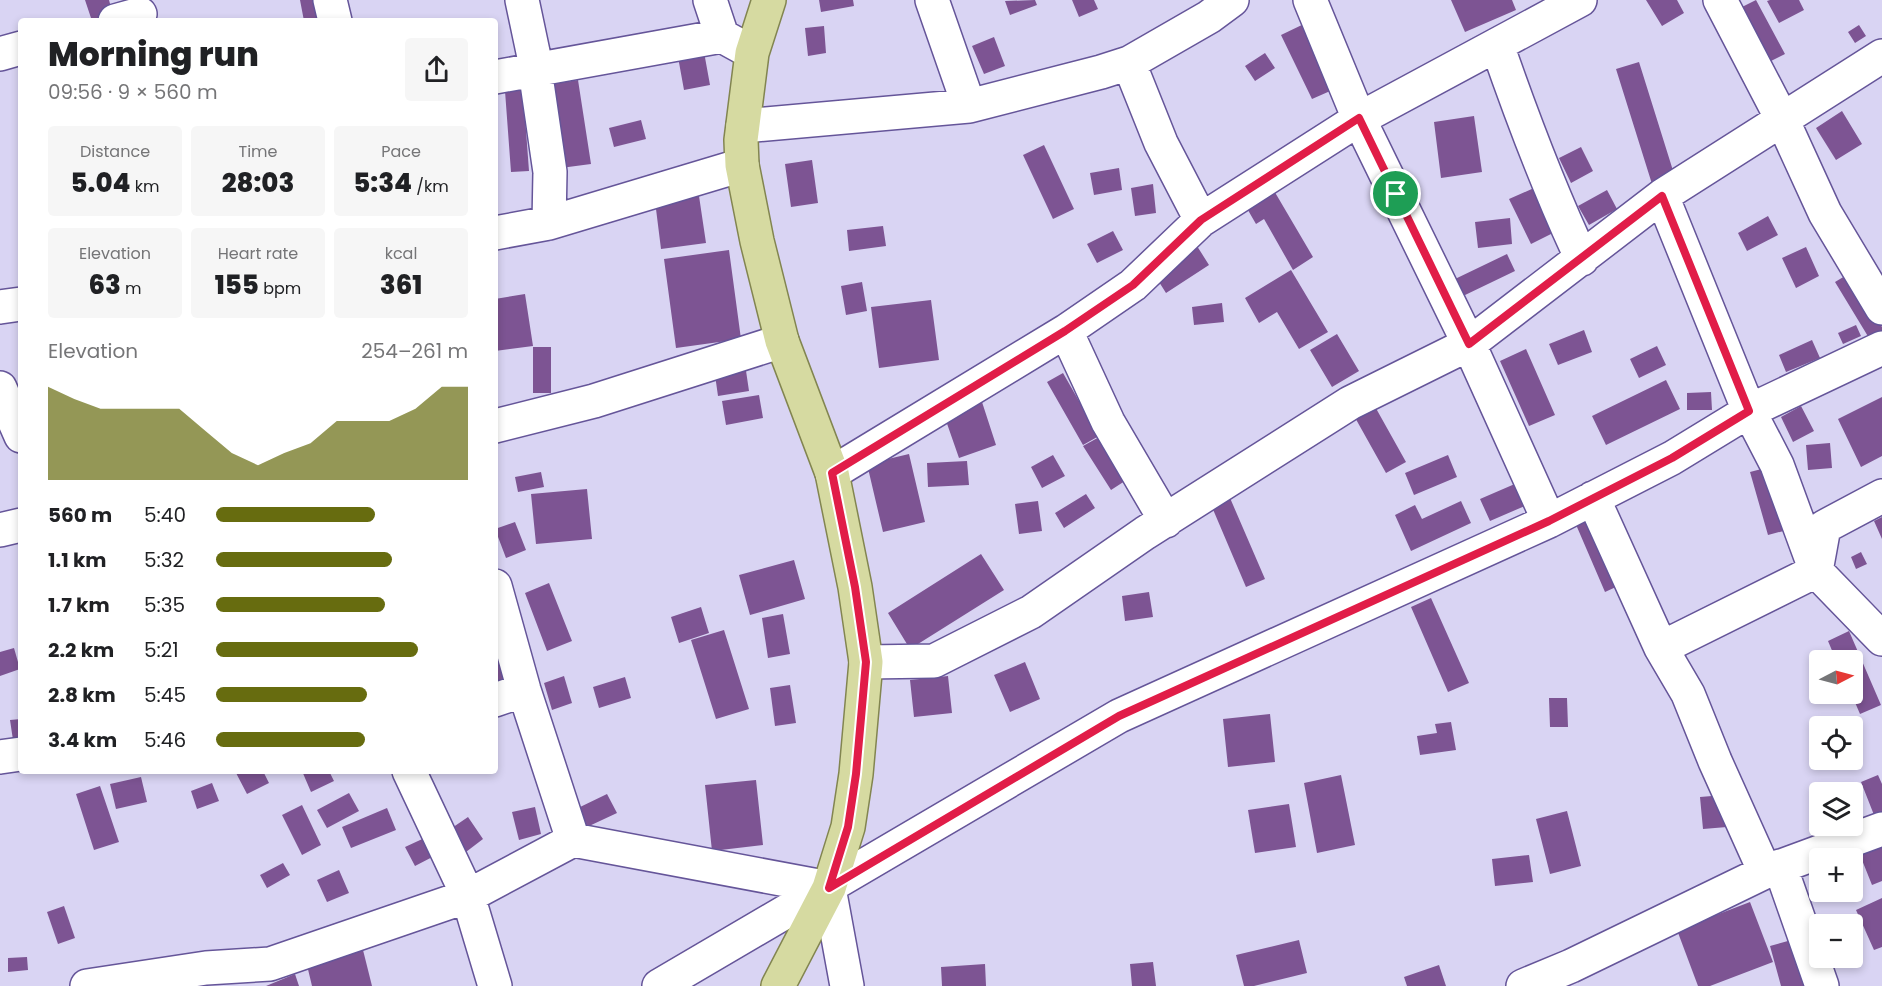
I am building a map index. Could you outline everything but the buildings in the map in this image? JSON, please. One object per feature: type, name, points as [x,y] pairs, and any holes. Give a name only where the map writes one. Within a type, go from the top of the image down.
[{"type":"main road","points":[[769,0],[752,53],[741,140],[742,165],[757,241],[782,341],[832,473],[855,587],[866,662],[856,774],[848,827],[829,888],[778,986]]},
{"type":"street","points":[[330,0],[334,18]]},
{"type":"street","points":[[522,0],[537,70],[550,172],[549,223]]},
{"type":"street","points":[[710,0],[722,36]]},
{"type":"street","points":[[932,0],[969,106]]},
{"type":"street","points":[[743,126],[969,106],[1101,72],[1129,63],[1209,17],[1232,0]]},
{"type":"street","points":[[1310,0],[1359,118],[1469,344],[1549,521]]},
{"type":"street","points":[[832,473],[1065,331],[1133,285],[1201,220],[1359,118],[1497,45],[1523,14],[1580,0]]},
{"type":"street","points":[[1720,0],[1782,119],[1825,213],[1882,308]]},
{"type":"street","points":[[498,76],[722,36],[752,53]]},
{"type":"street","points":[[1497,45],[1524,121],[1582,259]]},
{"type":"street","points":[[0,54],[18,49]]},
{"type":"street","points":[[866,662],[934,661],[1031,612],[1145,533],[1350,403],[1469,344],[1662,196],[1882,56]]},
{"type":"street","points":[[1129,63],[1161,143],[1201,220]]},
{"type":"street","points":[[498,232],[549,223],[742,165]]},
{"type":"street","points":[[1662,196],[1749,411],[1777,465],[1816,571],[1882,639]]},
{"type":"street","points":[[0,307],[18,304]]},
{"type":"street","points":[[1065,331],[1108,422],[1166,521]]},
{"type":"street","points":[[498,425],[594,401],[782,341]]},
{"type":"street","points":[[659,986],[1119,716],[1549,521],[1672,458],[1749,411],[1882,348]]},
{"type":"street","points":[[0,388],[18,429]]},
{"type":"street","points":[[1816,571],[1824,527],[1882,496]]},
{"type":"street","points":[[1593,498],[1661,648],[1688,694],[1715,761],[1773,869],[1822,986]]},
{"type":"street","points":[[0,530],[18,526]]},
{"type":"street","points":[[1661,648],[1816,571]]},
{"type":"street","points":[[498,608],[510,695],[573,840]]},
{"type":"street","points":[[0,757],[18,754]]},
{"type":"street","points":[[410,774],[468,896],[495,986]]},
{"type":"street","points":[[1523,986],[1575,976],[1773,869],[1882,829]]},
{"type":"street","points":[[87,986],[206,968],[270,964],[468,896],[573,840],[829,888]]},
{"type":"street","points":[[829,888],[848,986]]},
{"type":"route","points":[[1359,118],[1396,194],[1469,344],[1662,196],[1749,411],[1672,458],[1549,521],[1119,716],[829,888],[848,827],[856,774],[866,662],[855,587],[832,473],[1065,331],[1133,285],[1201,220],[1359,118]]}]
